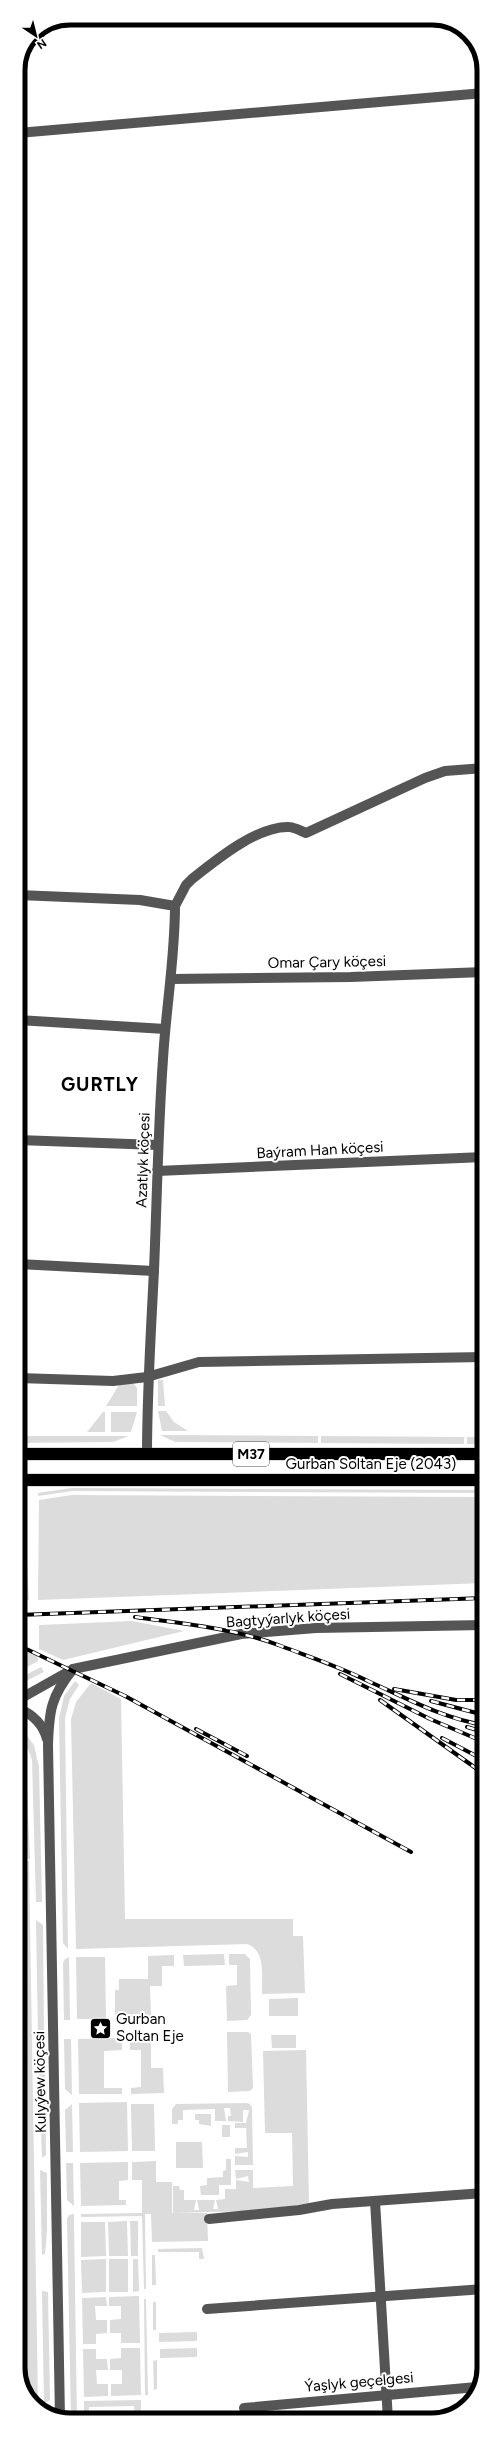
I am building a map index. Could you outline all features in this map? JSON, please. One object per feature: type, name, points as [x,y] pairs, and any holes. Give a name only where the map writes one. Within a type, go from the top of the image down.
[{"type":"highway","name":"Gurban Soltan Eje (2043)","points":[[25,1454],[477,1454]]},
{"type":"highway","name":"Gurban Soltan Eje (2043)","points":[[25,1480],[477,1480]]},
{"type":"street","points":[[25,133],[477,94]]},
{"type":"street","points":[[25,895],[140,900],[175,906],[186,885],[192,879],[236,847],[266,831],[289,826],[306,833],[425,778],[445,771],[477,769]]},
{"type":"street","name":"Azatlyk köçesi","points":[[147,1454],[147,1377],[154,1271],[158,1145],[165,1029],[171,979],[175,906]]},
{"type":"street","name":"Omar Çary köçesi","points":[[171,979],[351,977],[477,972]]},
{"type":"street","points":[[25,1020],[165,1029]]},
{"type":"street","points":[[25,1140],[158,1145]]},
{"type":"street","name":"Baýram Han köçesi","points":[[157,1171],[477,1157]]},
{"type":"street","points":[[25,1264],[154,1271]]},
{"type":"street","points":[[25,1378],[113,1381],[147,1377],[199,1362],[477,1357]]},
{"type":"street","name":"Bagtyýarlyk köçesi","points":[[25,1696],[74,1670],[241,1634],[316,1628],[477,1625]]},
{"type":"street","points":[[48,1745],[52,1701],[61,1684],[74,1670]]},
{"type":"street","points":[[25,1711],[41,1725],[48,1745]]},
{"type":"street","name":"Kulyýew köçesi","points":[[48,1745],[60,2412]]},
{"type":"street","points":[[209,2218],[375,2201],[477,2194]]},
{"type":"street","points":[[375,2201],[387,2413]]},
{"type":"street","points":[[207,2309],[477,2289]]},
{"type":"street","name":"Ýaşlyk geçelgesi","points":[[244,2408],[385,2394],[472,2387]]},
{"type":"shaded area","points":[[158,1380],[163,1380],[165,1406],[158,1406]]},
{"type":"shaded area","points":[[133,1383],[137,1388],[137,1406],[106,1406],[119,1385]]},
{"type":"shaded area","points":[[158,1411],[166,1411],[174,1422],[188,1431],[162,1431]]},
{"type":"shaded area","points":[[103,1412],[105,1412],[105,1432],[87,1432]]},
{"type":"shaded area","points":[[111,1412],[137,1412],[131,1432],[111,1432]]},
{"type":"shaded area","points":[[160,1435],[318,1436],[318,1443],[175,1442]]},
{"type":"shaded area","points":[[25,1436],[129,1436],[113,1442],[25,1443]]},
{"type":"shaded area","points":[[321,1436],[464,1437],[464,1444],[321,1443]]},
{"type":"shaded area","points":[[467,1437],[477,1437],[477,1444],[467,1444]]},
{"type":"shaded area","points":[[72,1488],[477,1490],[477,1493],[72,1491],[38,1496],[38,1493]]},
{"type":"shaded area","points":[[72,1495],[477,1497],[477,1583],[38,1600],[39,1500]]},
{"type":"shaded area","points":[[25,1533],[29,1600],[25,1600]]},
{"type":"shaded area","points":[[132,1621],[184,1631],[63,1660],[39,1649],[39,1625]]},
{"type":"shaded area","points":[[25,1649],[37,1654],[38,1661],[25,1668]]},
{"type":"shaded area","points":[[41,1667],[44,1672],[25,1682],[25,1675]]},
{"type":"shaded area","points":[[75,1681],[79,1685],[70,1699],[65,1718],[68,1949],[63,1943],[59,1718],[64,1696]]},
{"type":"shaded area","points":[[91,1683],[121,1699],[125,1919],[293,1919],[293,1936],[303,1936],[305,1993],[262,1994],[262,1966],[260,1959],[258,1953],[247,1944],[76,1949],[71,1719],[76,1702]]},
{"type":"shaded area","points":[[25,1733],[34,1745],[39,1767],[42,1902],[36,1902],[32,1760],[25,1743]]},
{"type":"shaded area","points":[[25,1757],[26,1767],[30,1859],[25,1859]]},
{"type":"shaded area","points":[[25,1861],[29,1861],[38,2400],[30,2388],[25,2374]]},
{"type":"shaded area","points":[[36,1920],[43,1925],[44,2032],[38,2035]]},
{"type":"shaded area","points":[[224,1954],[225,1965],[184,1966],[183,1955]]},
{"type":"shaded area","points":[[229,1954],[245,1954],[250,1959],[251,2015],[247,2020],[227,2021],[226,1986],[237,1985],[237,1965],[229,1965]]},
{"type":"shaded area","points":[[174,1955],[174,1966],[162,1966],[162,1986],[150,1986],[151,2016],[148,2018],[115,2019],[115,1990],[119,1990],[119,1979],[148,1979],[148,1956]]},
{"type":"shaded area","points":[[69,1957],[70,2020],[64,2020],[63,1963],[65,1959]]},
{"type":"shaded area","points":[[76,1957],[105,1957],[106,2019],[77,2019]]},
{"type":"shaded area","points":[[298,1998],[298,2016],[269,2016],[269,1999]]},
{"type":"shaded area","points":[[227,2032],[248,2032],[251,2034],[253,2088],[250,2091],[228,2092]]},
{"type":"shaded area","points":[[271,2035],[296,2035],[296,2048],[272,2048]]},
{"type":"shaded area","points":[[151,2037],[151,2068],[163,2068],[164,2093],[131,2094],[131,2088],[141,2087],[141,2050],[130,2050],[130,2038]]},
{"type":"shaded area","points":[[122,2038],[122,2050],[104,2051],[104,2088],[122,2088],[122,2094],[79,2094],[78,2039]]},
{"type":"shaded area","points":[[64,2039],[71,2039],[72,2095],[65,2089]]},
{"type":"shaded area","points":[[38,2045],[45,2049],[46,2155],[42,2158]]},
{"type":"shaded area","points":[[306,2050],[309,2203],[254,2211],[173,2213],[173,2186],[179,2186],[180,2190],[184,2190],[184,2200],[196,2200],[194,2210],[199,2210],[197,2200],[215,2200],[213,2209],[218,2209],[216,2200],[225,2199],[225,2189],[236,2189],[236,2180],[249,2182],[248,2176],[236,2179],[235,2170],[253,2170],[253,2188],[293,2186],[292,2133],[265,2133],[263,2051]]},
{"type":"shaded area","points":[[127,2102],[128,2151],[80,2152],[79,2103]]},
{"type":"shaded area","points":[[72,2104],[73,2152],[66,2152],[65,2110]]},
{"type":"shaded area","points":[[131,2104],[154,2104],[155,2151],[132,2151]]},
{"type":"shaded area","points":[[176,2104],[250,2104],[252,2108],[253,2165],[235,2165],[235,2156],[248,2157],[248,2152],[235,2154],[235,2148],[247,2148],[246,2128],[235,2128],[235,2123],[246,2123],[249,2110],[243,2110],[243,2122],[228,2121],[228,2116],[231,2116],[230,2108],[224,2108],[226,2121],[215,2121],[215,2109],[183,2110],[183,2120],[178,2120],[178,2124],[172,2124],[172,2109]]},
{"type":"shaded area","points":[[195,2114],[211,2114],[211,2126],[199,2124],[199,2120],[195,2120]]},
{"type":"shaded area","points":[[222,2125],[230,2125],[230,2137],[222,2137]]},
{"type":"shaded area","points":[[176,2142],[202,2142],[203,2168],[176,2168]]},
{"type":"shaded area","points":[[226,2159],[231,2159],[231,2185],[219,2185],[219,2195],[201,2195],[200,2186],[207,2185],[207,2178],[223,2177],[223,2171],[226,2170]]},
{"type":"shaded area","points":[[156,2161],[156,2182],[172,2182],[172,2213],[207,2213],[208,2241],[152,2242],[151,2214],[145,2214],[146,2289],[144,2289],[142,2216],[81,2217],[81,2214],[142,2213],[142,2180],[132,2180],[132,2162]]},
{"type":"shaded area","points":[[128,2162],[128,2180],[119,2181],[119,2200],[126,2200],[126,2205],[81,2206],[80,2163]]},
{"type":"shaded area","points":[[66,2163],[73,2163],[74,2206],[67,2200]]},
{"type":"shaded area","points":[[40,2170],[47,2173],[47,2231],[45,2254],[42,2255]]},
{"type":"shaded area","points":[[74,2214],[77,2413],[71,2413],[67,2219],[69,2215]]},
{"type":"shaded area","points":[[127,2221],[128,2256],[109,2256],[108,2222]]},
{"type":"shaded area","points":[[130,2221],[138,2221],[138,2256],[131,2256]]},
{"type":"shaded area","points":[[81,2222],[105,2222],[106,2256],[81,2257]]},
{"type":"shaded area","points":[[202,2248],[204,2259],[199,2259],[199,2252],[158,2252],[158,2249]]},
{"type":"shaded area","points":[[152,2255],[155,2255],[156,2285],[152,2285]]},
{"type":"shaded area","points":[[106,2259],[106,2292],[82,2293],[81,2260]]},
{"type":"shaded area","points":[[109,2259],[128,2259],[128,2292],[109,2292]]},
{"type":"shaded area","points":[[133,2259],[138,2259],[139,2291],[133,2292]]},
{"type":"shaded area","points":[[42,2291],[48,2292],[50,2400],[44,2404]]},
{"type":"shaded area","points":[[139,2296],[140,2343],[121,2343],[121,2333],[110,2333],[110,2320],[121,2319],[121,2306],[109,2306],[109,2297]]},
{"type":"shaded area","points":[[106,2297],[107,2306],[95,2306],[96,2320],[107,2320],[107,2333],[96,2334],[96,2344],[83,2344],[82,2298]]},
{"type":"shaded area","points":[[144,2299],[146,2299],[148,2395],[145,2395]]},
{"type":"shaded area","points":[[153,2302],[156,2302],[156,2330],[153,2330]]},
{"type":"shaded area","points":[[197,2332],[197,2341],[159,2342],[159,2333]]},
{"type":"shaded area","points":[[121,2348],[140,2348],[141,2395],[111,2396],[111,2384],[122,2384],[122,2370],[110,2370],[110,2359],[121,2358]]},
{"type":"shaded area","points":[[197,2348],[197,2357],[160,2358],[160,2349]]},
{"type":"shaded area","points":[[83,2349],[96,2349],[96,2359],[107,2359],[108,2370],[96,2370],[97,2384],[108,2384],[108,2396],[84,2397]]},
{"type":"shaded area","points":[[157,2360],[157,2389],[154,2390],[153,2361]]},
{"type":"shaded area","points":[[141,2400],[141,2413],[134,2413],[134,2406],[89,2407],[89,2413],[84,2413],[84,2401]]},
{"type":"railway","points":[[25,1615],[477,1598]]},
{"type":"railway","points":[[135,1617],[209,1627],[263,1640],[336,1667],[410,1701],[454,1718],[477,1724]]},
{"type":"railway","points":[[25,1648],[125,1696],[411,1852]]},
{"type":"railway","points":[[340,1674],[430,1719],[477,1739]]},
{"type":"railway","points":[[394,1689],[456,1700],[477,1700]]},
{"type":"railway","points":[[380,1700],[477,1769]]},
{"type":"railway","points":[[431,1701],[477,1713]]},
{"type":"railway","points":[[467,1727],[477,1730]]},
{"type":"railway","points":[[196,1729],[247,1756]]},
{"type":"railway","points":[[442,1738],[477,1756]]},
{"type":"place","name":"Gurban Soltan Eje","points":[[100,2028]]},
{"type":"district","name":"GURTLY","points":[[100,1084]]}]
